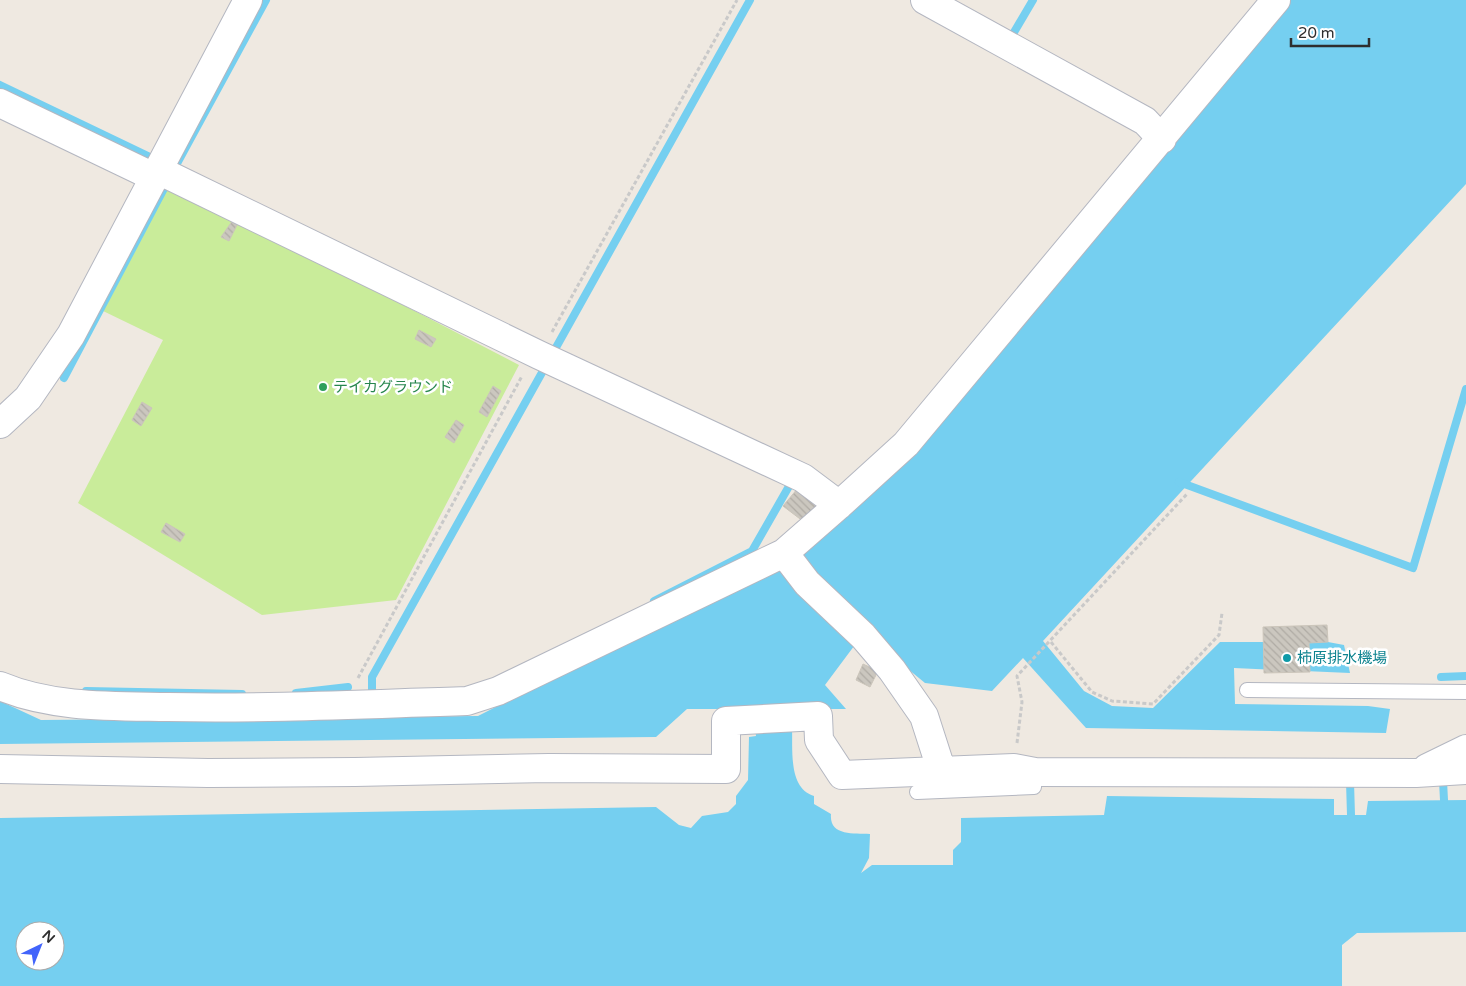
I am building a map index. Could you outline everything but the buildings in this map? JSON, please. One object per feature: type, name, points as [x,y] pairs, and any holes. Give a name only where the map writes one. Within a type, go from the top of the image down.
[{"type":"street","points":[[0,424],[28,398],[70,335],[248,0]]},
{"type":"street","points":[[925,0],[1144,121],[1162,139]]},
{"type":"street","points":[[0,686],[41,699],[117,706],[234,708],[467,701],[498,691],[784,553],[906,444],[1276,0]]},
{"type":"street","points":[[0,103],[546,352],[803,478],[839,505]]},
{"type":"street","points":[[784,553],[806,583],[880,654],[924,716],[942,772]]},
{"type":"street","points":[[0,769],[257,773],[549,768],[726,768],[726,721],[818,716],[819,740],[842,775],[1025,770],[1416,773],[1466,770]]},
{"type":"street","points":[[1416,773],[1466,749]]},
{"type":"lane","points":[[1247,690],[1466,692]]},
{"type":"lane","points":[[917,792],[1034,787],[1025,770]]},
{"type":"path","points":[[366,704],[358,677],[546,352],[737,0]]},
{"type":"path","points":[[1025,770],[1022,702],[1017,676],[1051,642],[1187,494]]},
{"type":"path","points":[[1051,642],[1092,692],[1112,700],[1152,704],[1219,635],[1222,613]]},
{"type":"green space","name":"テイカグラウンド","points":[[169,184],[519,365],[396,600],[262,615],[78,503],[163,340],[101,310]]},
{"type":"water","points":[[1291,0],[1466,0],[1466,184],[1043,641],[1084,691],[1112,706],[1153,708],[1220,642],[1328,642],[1344,645],[1350,673],[1234,668],[1235,704],[1368,706],[1390,709],[1386,733],[1086,728],[1023,658],[992,691],[925,683],[891,655],[866,630],[825,685],[846,709],[687,709],[656,737],[0,744],[0,701],[41,720],[478,716],[801,553],[905,464]]},
{"type":"water","points":[[755,728],[792,728],[794,767],[800,785],[806,792],[814,796],[814,804],[831,814],[831,821],[838,830],[870,834],[869,858],[861,873],[872,865],[953,865],[953,850],[961,842],[961,818],[1104,815],[1107,796],[1334,799],[1334,815],[1366,815],[1368,801],[1466,800],[1466,932],[1357,933],[1342,945],[1342,986],[0,986],[0,818],[656,807],[679,825],[691,828],[702,816],[728,812],[736,804],[736,796],[748,780],[749,737],[756,736]]},
{"type":"waterway","points":[[174,169],[266,0]]},
{"type":"waterway","points":[[372,700],[372,677],[750,0]]},
{"type":"waterway","points":[[1010,39],[1033,0]]},
{"type":"waterway","points":[[0,85],[148,156]]},
{"type":"waterway","points":[[64,378],[167,183]]},
{"type":"waterway","points":[[1179,482],[1413,568],[1466,389]]},
{"type":"waterway","points":[[654,601],[752,551],[792,481]]},
{"type":"waterway","points":[[1441,677],[1466,676]]},
{"type":"waterway","points":[[296,693],[348,687]]},
{"type":"waterway","points":[[86,691],[242,694]]},
{"type":"waterway","points":[[1443,781],[1444,800]]},
{"type":"waterway","points":[[1350,782],[1351,815]]},
{"type":"place","name":"テイカグラウンド","points":[[323,387]]},
{"type":"place","name":"柿原排水機場","points":[[1287,658]]}]
